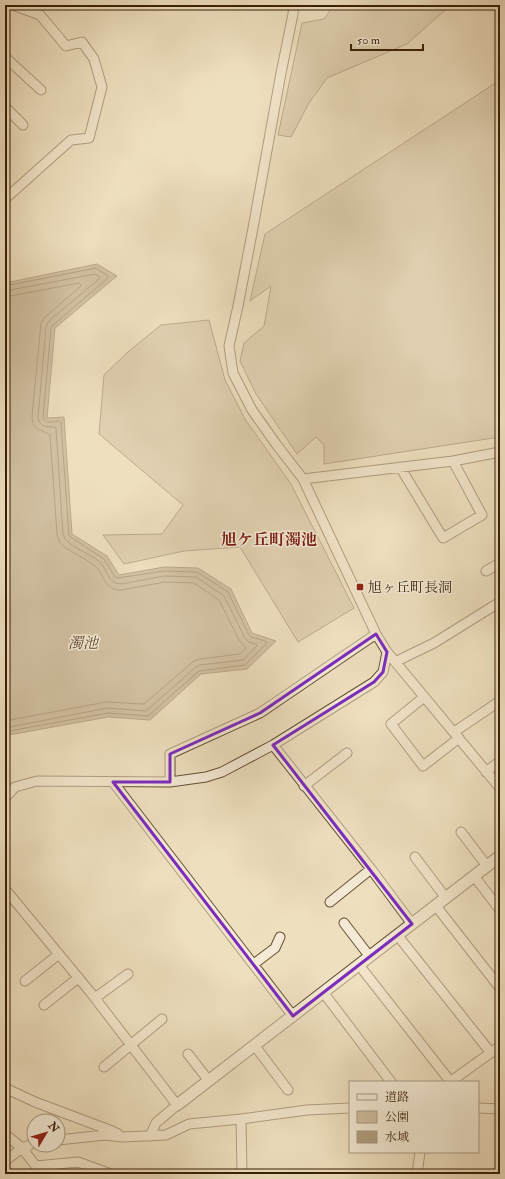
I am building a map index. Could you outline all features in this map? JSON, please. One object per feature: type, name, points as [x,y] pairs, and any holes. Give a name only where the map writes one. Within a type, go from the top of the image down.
[{"type":"street","points":[[5,199],[71,140],[89,138],[102,87],[94,59],[82,42],[66,46],[40,15],[13,5]]},
{"type":"street","points":[[294,5],[253,228],[229,346],[233,373],[252,410],[303,479],[376,634],[387,652],[500,788]]},
{"type":"street","points":[[5,57],[40,90]]},
{"type":"street","points":[[5,107],[23,125]]},
{"type":"street","points":[[303,479],[452,461],[500,452]]},
{"type":"street","points":[[400,467],[443,538],[482,515],[452,461]]},
{"type":"street","points":[[486,571],[500,563]]},
{"type":"street","points":[[395,662],[434,643],[500,602]]},
{"type":"street","points":[[170,782],[170,754],[260,713],[376,634]]},
{"type":"street","points":[[5,798],[15,787],[37,781],[170,782],[206,777],[222,772],[273,745],[374,682],[383,672],[387,652]]},
{"type":"street","points":[[424,697],[391,724],[423,766],[456,735],[500,701]]},
{"type":"street","points":[[273,745],[371,869],[412,924]]},
{"type":"street","points":[[304,786],[347,753]]},
{"type":"street","points":[[486,772],[500,761]]},
{"type":"street","points":[[113,782],[293,1016]]},
{"type":"street","points":[[461,832],[487,866]]},
{"type":"street","points":[[150,1136],[156,1123],[177,1105],[500,856]]},
{"type":"street","points":[[415,857],[446,898]]},
{"type":"street","points":[[330,902],[371,869]]},
{"type":"street","points":[[474,876],[500,910]]},
{"type":"street","points":[[5,889],[95,998],[177,1105]]},
{"type":"street","points":[[436,906],[500,988]]},
{"type":"street","points":[[344,923],[370,957]]},
{"type":"street","points":[[254,964],[275,948],[280,936]]},
{"type":"street","points":[[398,936],[491,1053]]},
{"type":"street","points":[[25,981],[59,954]]},
{"type":"street","points":[[359,965],[449,1081]]},
{"type":"street","points":[[95,998],[128,974]]},
{"type":"street","points":[[44,1005],[78,978]]},
{"type":"street","points":[[323,992],[390,1081]]},
{"type":"street","points":[[104,1067],[162,1019]]},
{"type":"street","points":[[255,1046],[288,1090]]},
{"type":"street","points":[[451,1081],[500,1046]]},
{"type":"street","points":[[188,1054],[209,1081]]},
{"type":"street","points":[[5,1088],[35,1102],[112,1131],[123,1137]]},
{"type":"street","points":[[66,1139],[105,1136],[123,1137],[166,1135],[189,1124],[307,1110],[349,1108]]},
{"type":"street","points":[[479,1108],[500,1109]]},
{"type":"street","points":[[241,1119],[242,1174]]},
{"type":"street","points":[[5,1134],[22,1148],[42,1174]]},
{"type":"street","points":[[5,1161],[26,1146]]},
{"type":"street","points":[[417,1174],[420,1153]]},
{"type":"street","points":[[36,1166],[78,1162],[111,1174]]},
{"type":"highlighted area","points":[[376,634],[387,652],[383,672],[374,682],[273,745],[412,924],[293,1016],[113,782],[170,782],[170,754],[260,713]]},
{"type":"green space","points":[[334,5],[451,5],[407,44],[327,78],[309,103],[291,137],[278,135],[302,23],[324,19]]},
{"type":"green space","points":[[500,80],[500,437],[324,464],[324,445],[316,437],[297,454],[256,394],[240,361],[244,343],[264,326],[271,286],[250,301],[265,234]]},
{"type":"green space","points":[[209,320],[225,380],[245,419],[291,484],[354,608],[298,642],[240,547],[184,551],[124,564],[103,535],[162,534],[183,505],[99,434],[104,375],[129,351],[161,325]]},
{"type":"water","name":"濁池","points":[[97,264],[117,276],[55,328],[47,418],[64,417],[72,534],[107,556],[119,575],[164,567],[198,568],[231,589],[252,633],[276,641],[247,669],[201,674],[150,720],[108,717],[9,735],[5,738],[5,283]]},
{"type":"place","name":"旭ヶ丘町長洞","points":[[360,587]]},
{"type":"district","name":"旭ケ丘町濁池","points":[[269,540]]}]
